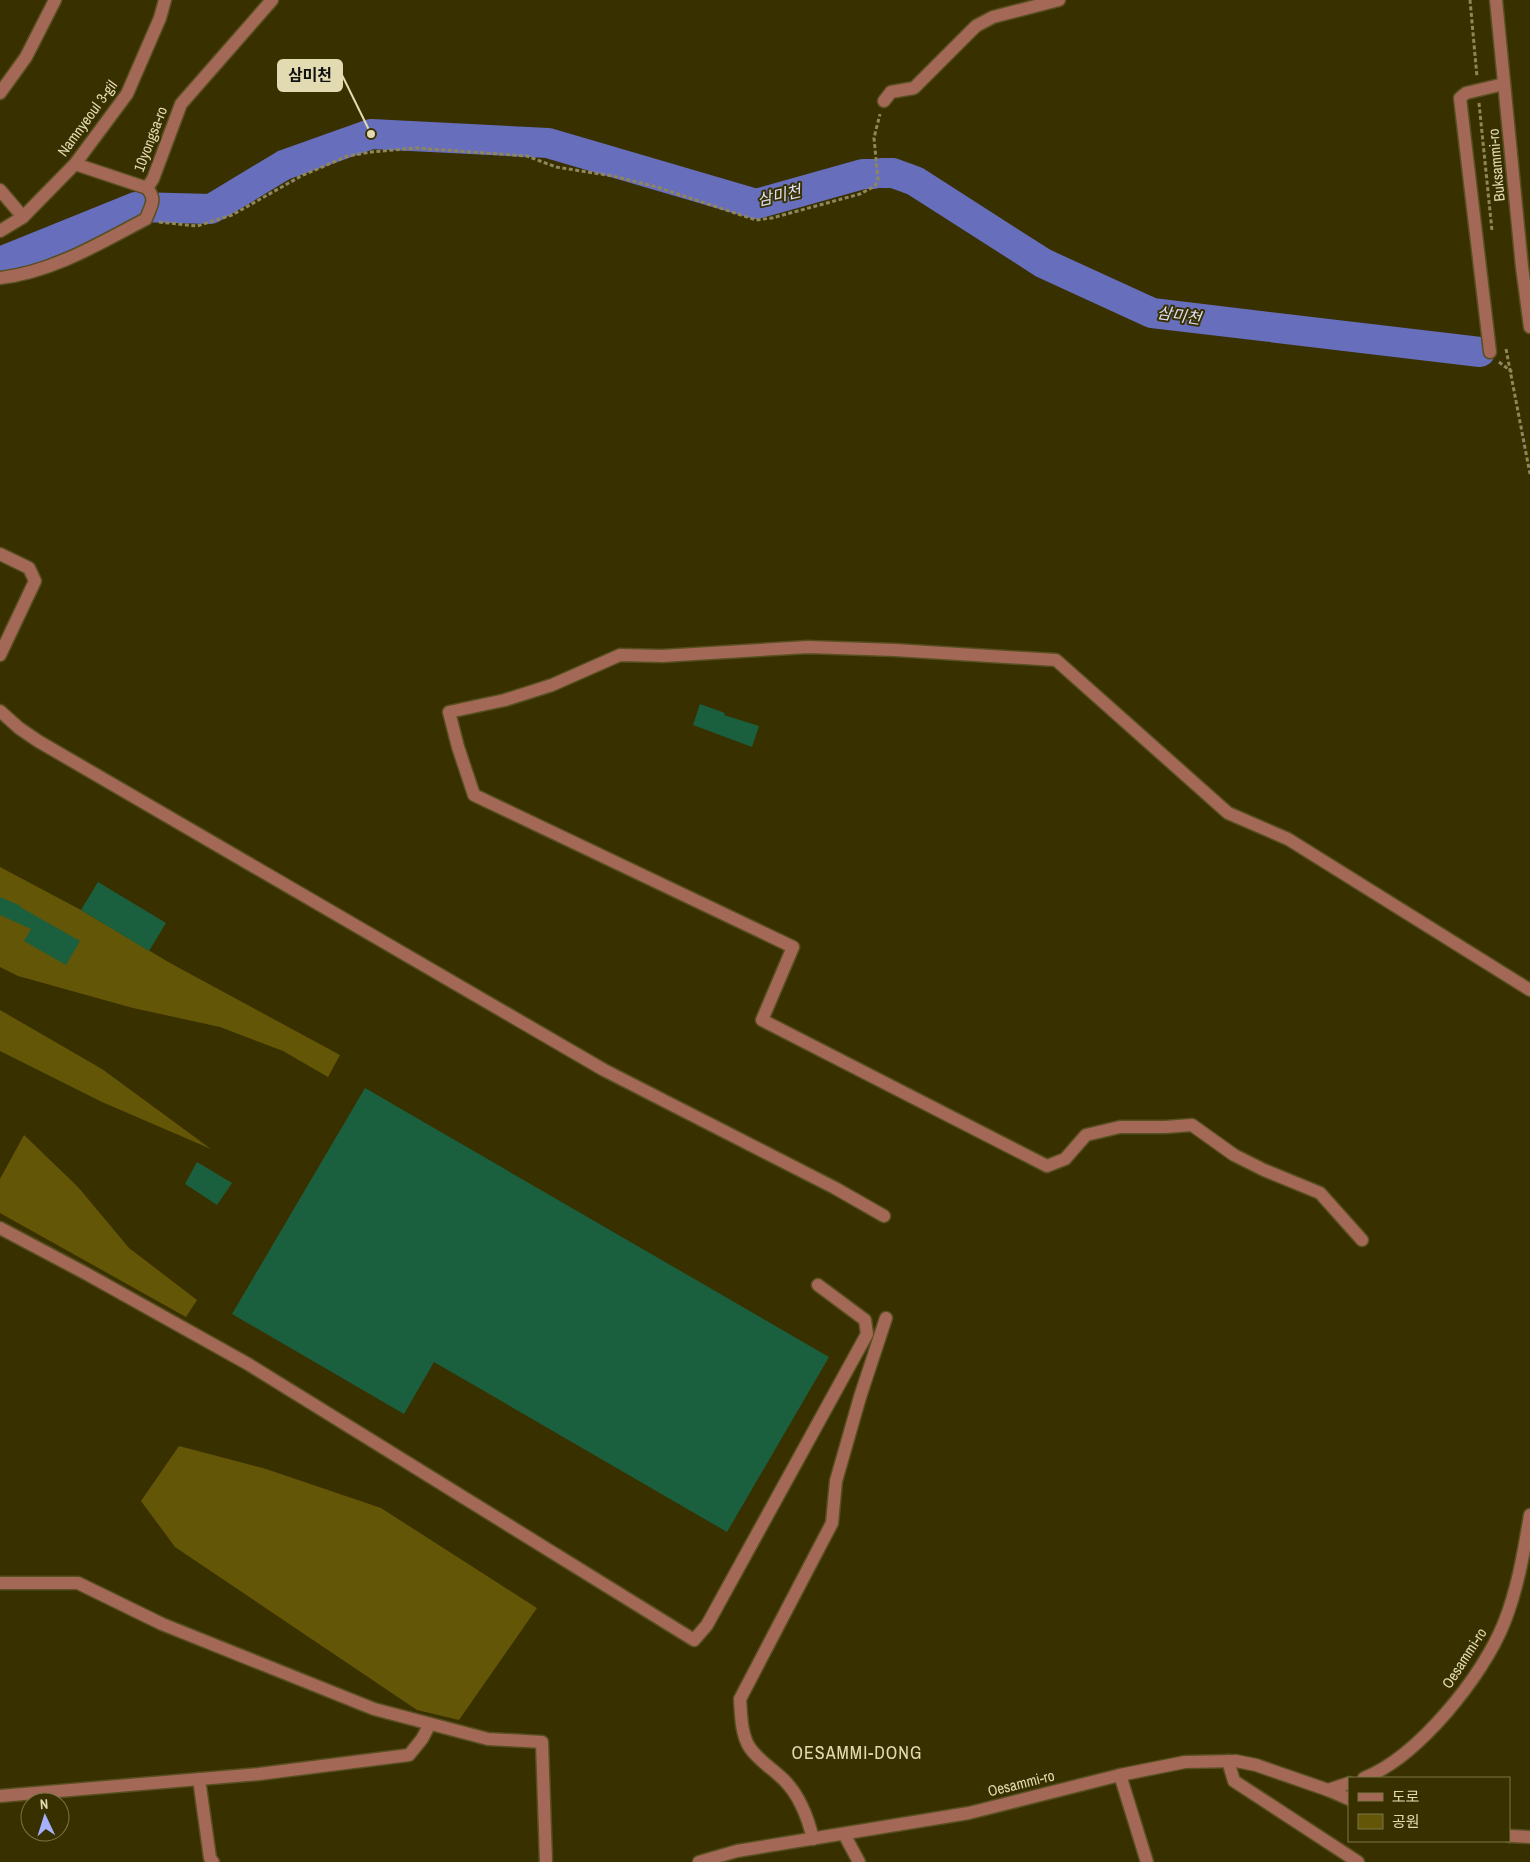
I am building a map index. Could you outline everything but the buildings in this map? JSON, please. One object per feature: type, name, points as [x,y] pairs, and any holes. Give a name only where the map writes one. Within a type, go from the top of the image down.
[{"type":"street","points":[[0,93],[26,57],[55,0]]},
{"type":"street","name":"Namnyeoul 3-gil","points":[[0,231],[23,218],[76,164],[127,94],[160,18],[165,0]]},
{"type":"street","name":"10yongsa-ro","points":[[76,164],[146,188],[153,179],[181,104],[272,0]]},
{"type":"street","points":[[884,101],[891,92],[914,88],[976,26],[994,17],[1059,0]]},
{"type":"street","name":"Buksammi-ro","points":[[1496,0],[1522,267],[1530,327]]},
{"type":"street","points":[[1490,352],[1460,98],[1466,93],[1504,84]]},
{"type":"street","points":[[0,278],[44,268],[83,251],[147,216],[153,200],[152,194],[146,188]]},
{"type":"street","points":[[0,190],[23,218]]},
{"type":"street","points":[[0,554],[29,568],[36,581],[0,655]]},
{"type":"street","points":[[1362,1240],[1320,1193],[1264,1170],[1234,1155],[1192,1125],[1165,1127],[1120,1126],[1086,1134],[1065,1159],[1047,1166],[762,1020],[792,947],[474,795],[448,712],[505,700],[552,685],[620,655],[662,656],[808,647],[895,650],[1056,660],[1228,813],[1288,840],[1530,990]]},
{"type":"street","points":[[0,711],[19,728],[38,741],[604,1070],[835,1188],[884,1216]]},
{"type":"street","points":[[0,1228],[248,1364],[694,1640],[708,1625],[867,1334],[865,1320],[818,1285]]},
{"type":"street","points":[[813,1839],[801,1802],[785,1781],[762,1762],[749,1747],[743,1729],[740,1699],[832,1523],[836,1481],[886,1318]]},
{"type":"street","name":"Oesammi-ro","points":[[1366,1777],[1398,1760],[1425,1735],[1452,1706],[1492,1648],[1504,1622],[1515,1588],[1530,1515]]},
{"type":"street","points":[[0,1583],[78,1583],[162,1624],[374,1709],[488,1739],[542,1742],[546,1862]]},
{"type":"street","points":[[0,1796],[259,1774],[409,1755],[422,1739],[430,1724]]},
{"type":"street","points":[[1228,1761],[1234,1781],[1358,1862]]},
{"type":"street","name":"Oesammi-ro","points":[[699,1862],[737,1851],[969,1813],[1120,1775],[1185,1762],[1228,1761],[1256,1765],[1348,1799]]},
{"type":"street","points":[[1120,1775],[1147,1862]]},
{"type":"street","points":[[199,1779],[210,1858],[213,1862]]},
{"type":"street","points":[[1328,1790],[1348,1783]]},
{"type":"street","points":[[844,1834],[859,1862]]},
{"type":"street","points":[[1510,1836],[1530,1837]]},
{"type":"path","points":[[1470,0],[1492,236]]},
{"type":"path","points":[[147,216],[163,222],[196,226],[232,215],[285,184],[348,156],[416,148],[527,156],[556,167],[613,176],[657,186],[756,220],[772,218],[860,194],[876,186],[878,180],[874,138],[884,101]]},
{"type":"path","points":[[1505,343],[1530,474]]},
{"type":"green space","points":[[0,867],[81,910],[170,963],[340,1055],[328,1077],[283,1051],[220,1027],[133,1008],[18,976],[0,967]]},
{"type":"green space","points":[[0,1010],[102,1069],[211,1149],[102,1102],[0,1051]]},
{"type":"green space","points":[[24,1135],[78,1187],[129,1248],[197,1300],[186,1317],[0,1213],[0,1179]]},
{"type":"green space","points":[[179,1446],[266,1469],[381,1508],[537,1608],[459,1720],[417,1710],[175,1547],[141,1501]]},
{"type":"waterway","name":"삼미천","points":[[0,262],[136,207],[211,209],[284,165],[371,134],[548,143],[756,204],[863,174],[874,174]]},
{"type":"waterway","name":"삼미천","points":[[882,173],[893,173],[915,181],[1043,263],[1152,313],[1480,352]]},
{"type":"place","name":"삼미천","points":[[371,134]]},
{"type":"district","name":"OESAMMI-DONG","points":[[857,1752]]}]
